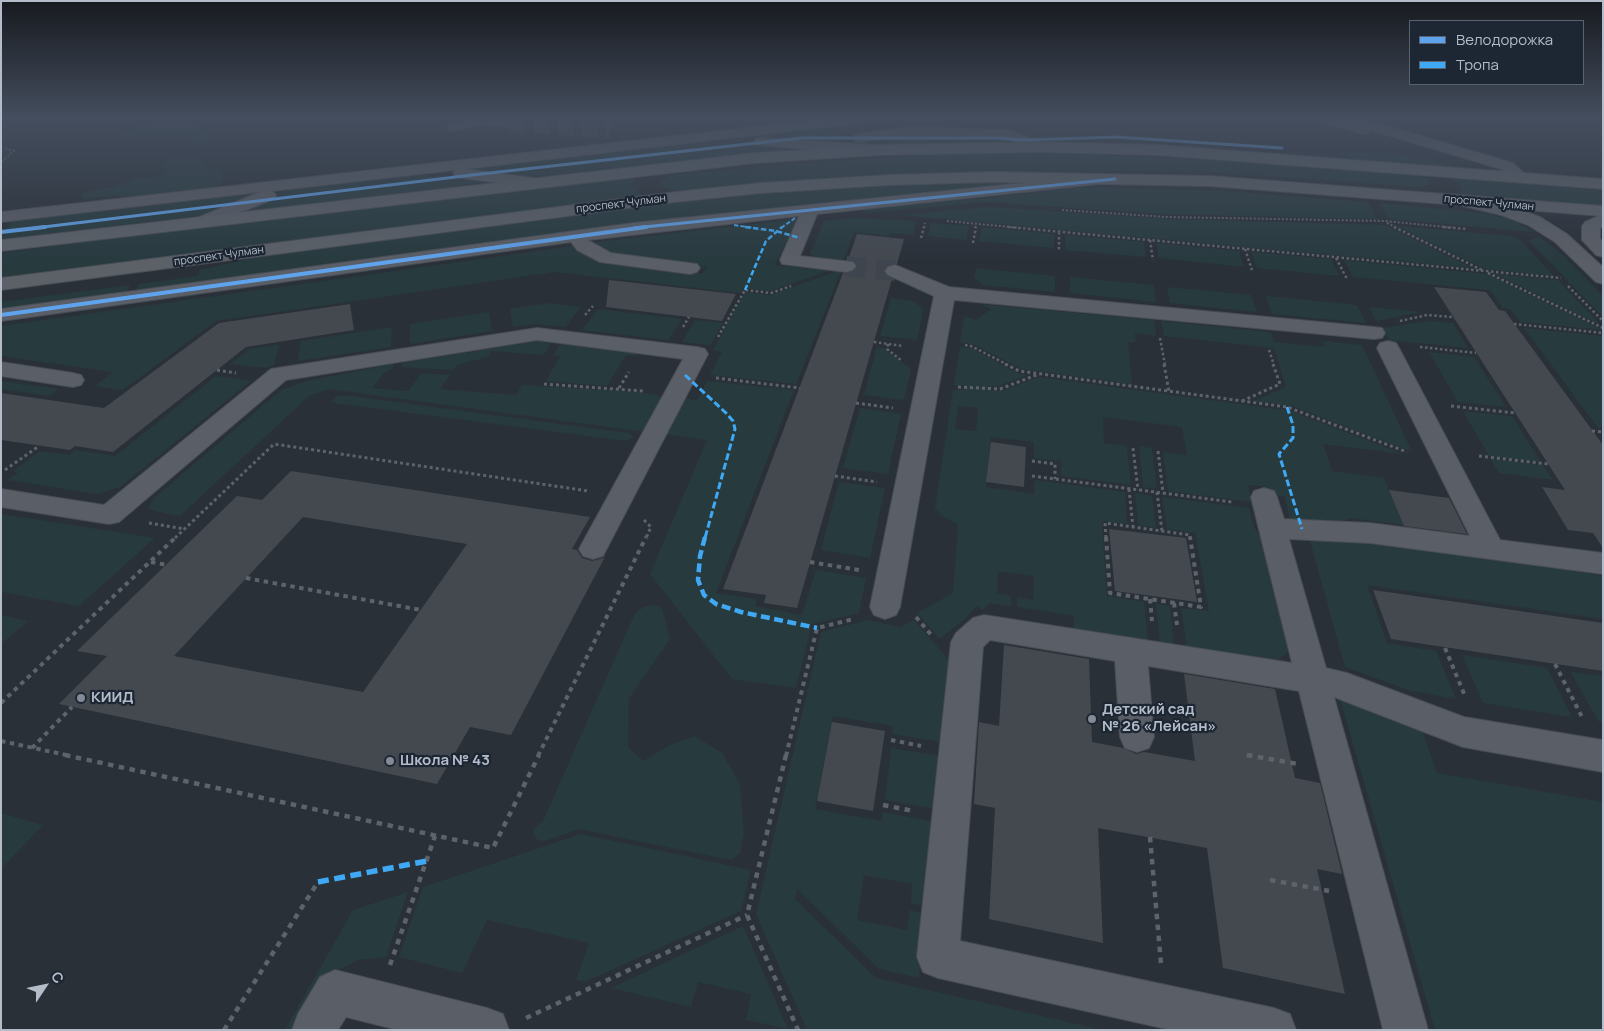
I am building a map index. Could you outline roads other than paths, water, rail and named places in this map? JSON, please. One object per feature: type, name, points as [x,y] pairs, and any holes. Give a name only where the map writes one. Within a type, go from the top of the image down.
[{"type":"main road","points":[[1,246],[666,167]]},
{"type":"main road","points":[[673,167],[650,177],[647,183],[650,189],[659,194],[675,197]]},
{"type":"main road","points":[[1388,167],[1603,184]]},
{"type":"main road","points":[[1413,169],[1439,178],[1448,187],[1443,191],[1416,196]]},
{"type":"main road","name":"проспект Чулман","points":[[1,284],[675,197],[761,188],[888,180],[976,177],[1209,181],[1603,211]]},
{"type":"street","points":[[203,222],[296,183],[319,167]]},
{"type":"street","points":[[409,167],[534,182]]},
{"type":"street","points":[[415,169],[432,167]]},
{"type":"street","points":[[1508,167],[1519,176]]},
{"type":"street","points":[[1,315],[576,236],[810,209],[1011,191],[1115,179]]},
{"type":"street","points":[[1,217],[296,183]]},
{"type":"street","points":[[1469,202],[1534,221],[1561,238],[1603,278]]},
{"type":"street","points":[[810,209],[789,260],[846,266]]},
{"type":"street","points":[[1597,245],[1591,226],[1603,219]]},
{"type":"street","points":[[576,236],[583,246],[607,258],[690,268]]},
{"type":"street","points":[[894,271],[945,293],[1381,340],[1416,402],[1490,548]]},
{"type":"street","points":[[884,607],[945,293]]},
{"type":"street","points":[[1,498],[109,515],[279,374],[537,334],[697,354],[593,549]]},
{"type":"street","points":[[1,369],[73,380]]},
{"type":"street","points":[[1406,1030],[1268,511],[1370,533],[1603,564]]},
{"type":"street","points":[[1274,1030],[938,957],[967,642],[984,627],[1335,684],[1463,732],[1602,756]]},
{"type":"street","points":[[1130,651],[1137,737]]},
{"type":"street","points":[[314,1030],[335,992],[376,1002],[503,1026]]},
{"type":"tunnel","points":[[846,266],[895,271]]},
{"type":"place","name":"КИИД","points":[[81,698]]},
{"type":"place","name":"Детский сад № 26 «Лейсан»","points":[[1092,719]]},
{"type":"place","name":"Школа № 43","points":[[390,761]]}]
